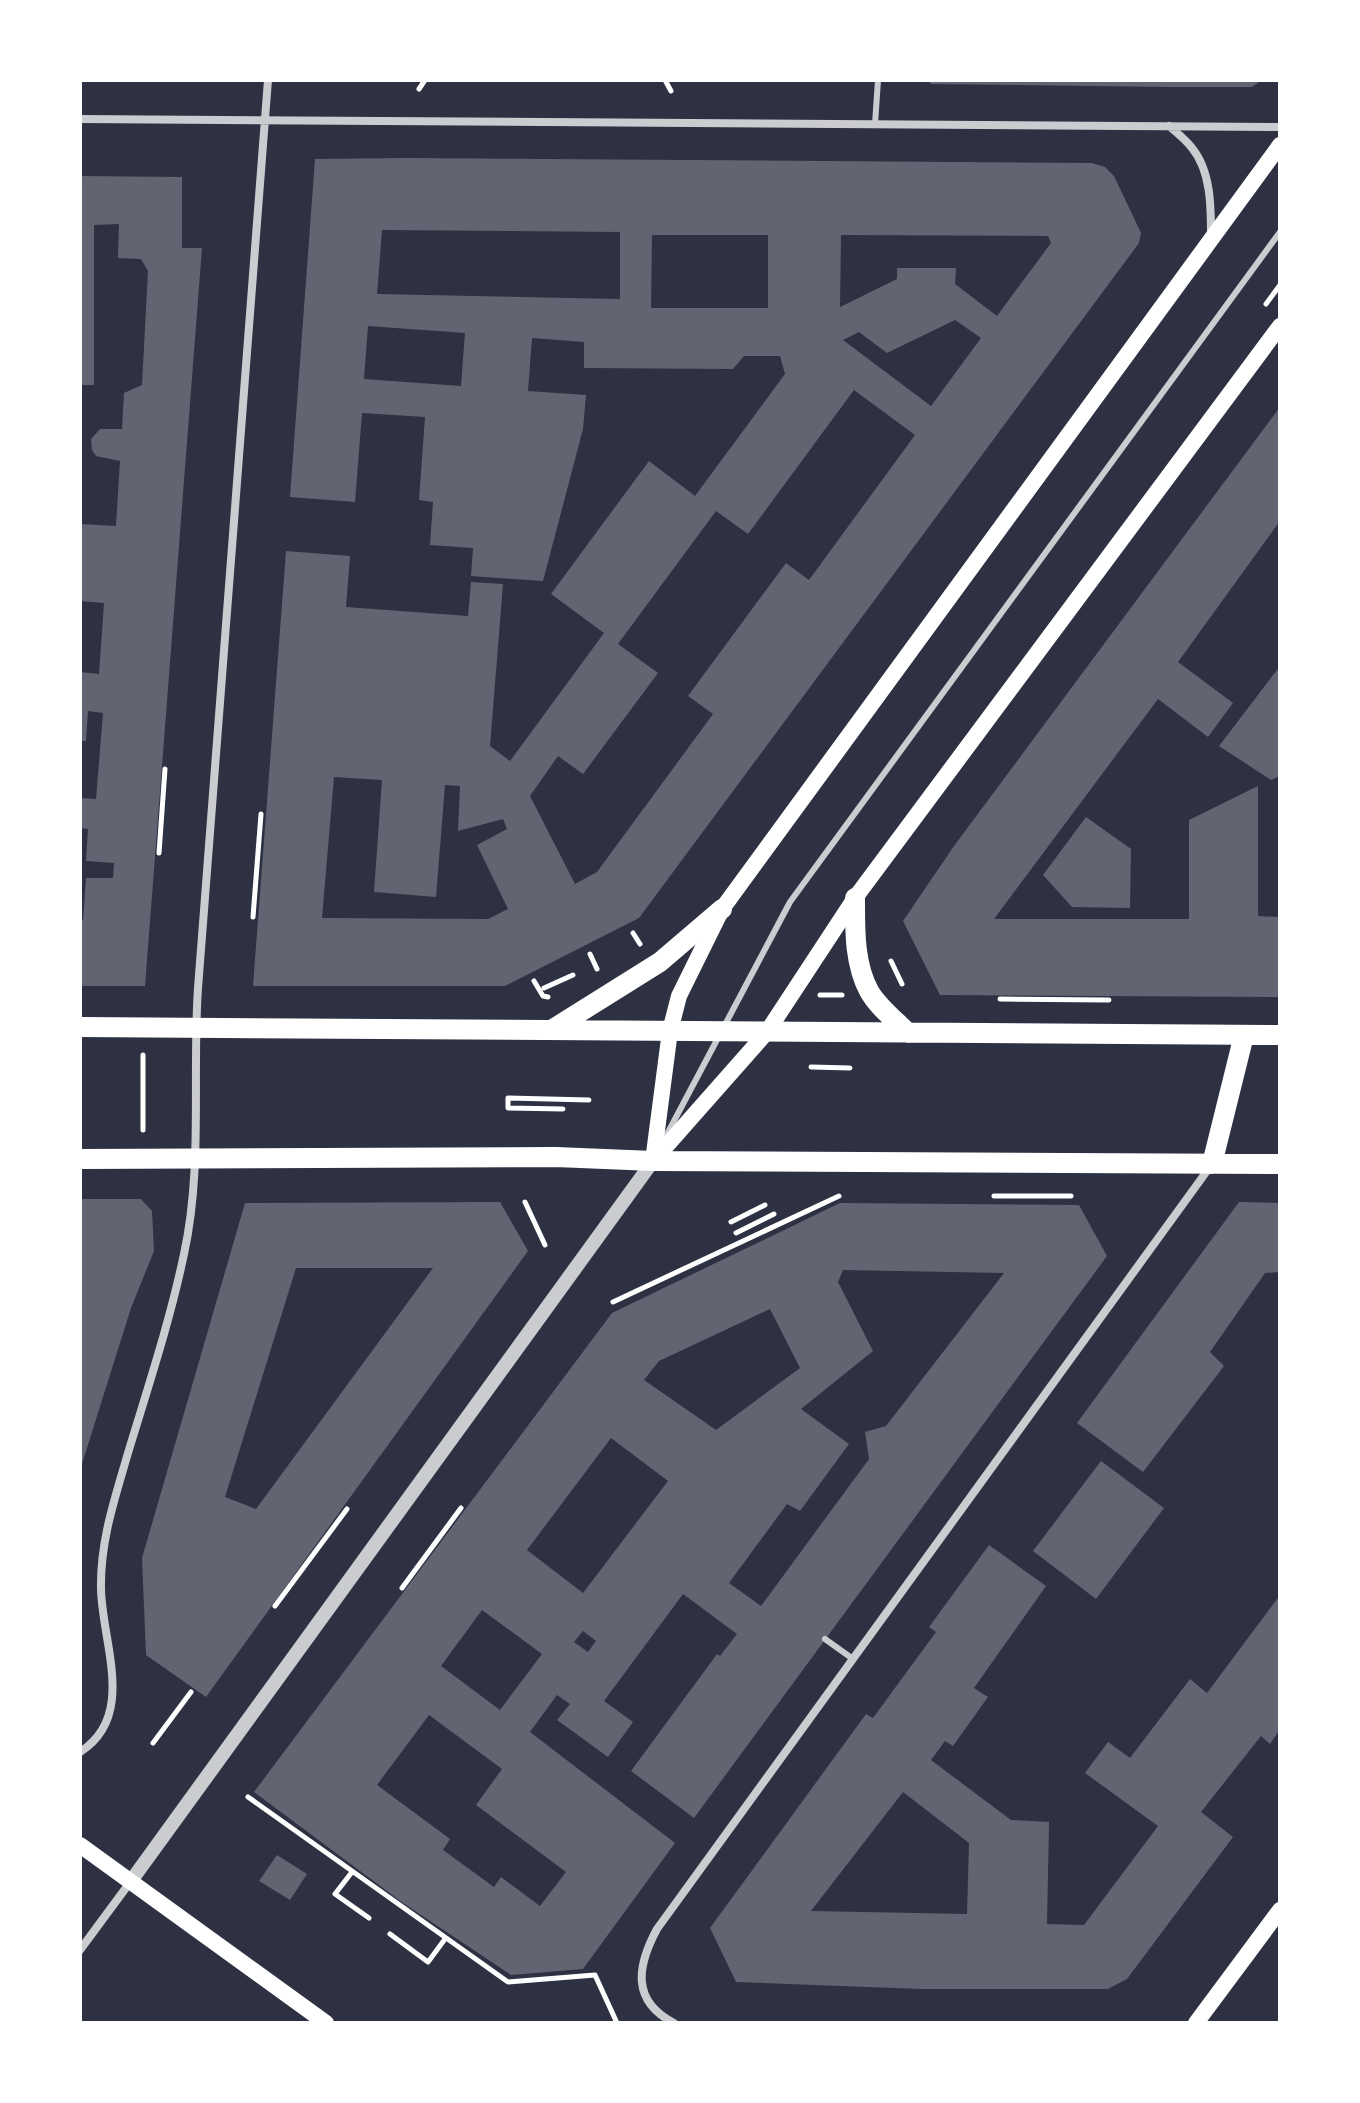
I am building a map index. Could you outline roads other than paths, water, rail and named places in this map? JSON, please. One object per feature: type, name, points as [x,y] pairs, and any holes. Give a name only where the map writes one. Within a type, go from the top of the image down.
[{"type":"main road","points":[[653,1161],[670,1031],[679,996],[722,909],[1280,145]]},
{"type":"main road","points":[[653,1161],[767,1032],[855,898],[1280,326]]},
{"type":"main road","points":[[855,898],[859,968],[870,993],[908,1033]]},
{"type":"main road","points":[[551,1030],[660,962],[722,909]]},
{"type":"main road","points":[[80,1027],[1280,1035]]},
{"type":"main road","points":[[1212,1164],[1244,1035]]},
{"type":"main road","points":[[80,1159],[556,1157],[653,1161],[1280,1164]]},
{"type":"main road","points":[[80,1845],[326,2023]]},
{"type":"main road","points":[[1196,2023],[1280,1910]]},
{"type":"street","points":[[80,1752],[101,1732],[111,1714],[112,1678],[101,1590],[103,1541],[179,1279],[189,1227],[196,1159],[195,1028],[268,80]]},
{"type":"street","points":[[80,119],[1280,127]]},
{"type":"street","points":[[1168,126],[1194,150],[1203,168],[1211,202],[1211,240]]},
{"type":"street","points":[[80,1950],[653,1161]]},
{"type":"street","points":[[674,2023],[652,2008],[644,1996],[641,1982],[642,1967],[657,1929],[1212,1164]]},
{"type":"lane","points":[[875,124],[878,80]]},
{"type":"lane","points":[[653,1161],[790,902],[1280,232]]},
{"type":"lane","points":[[825,1639],[853,1659]]}]
